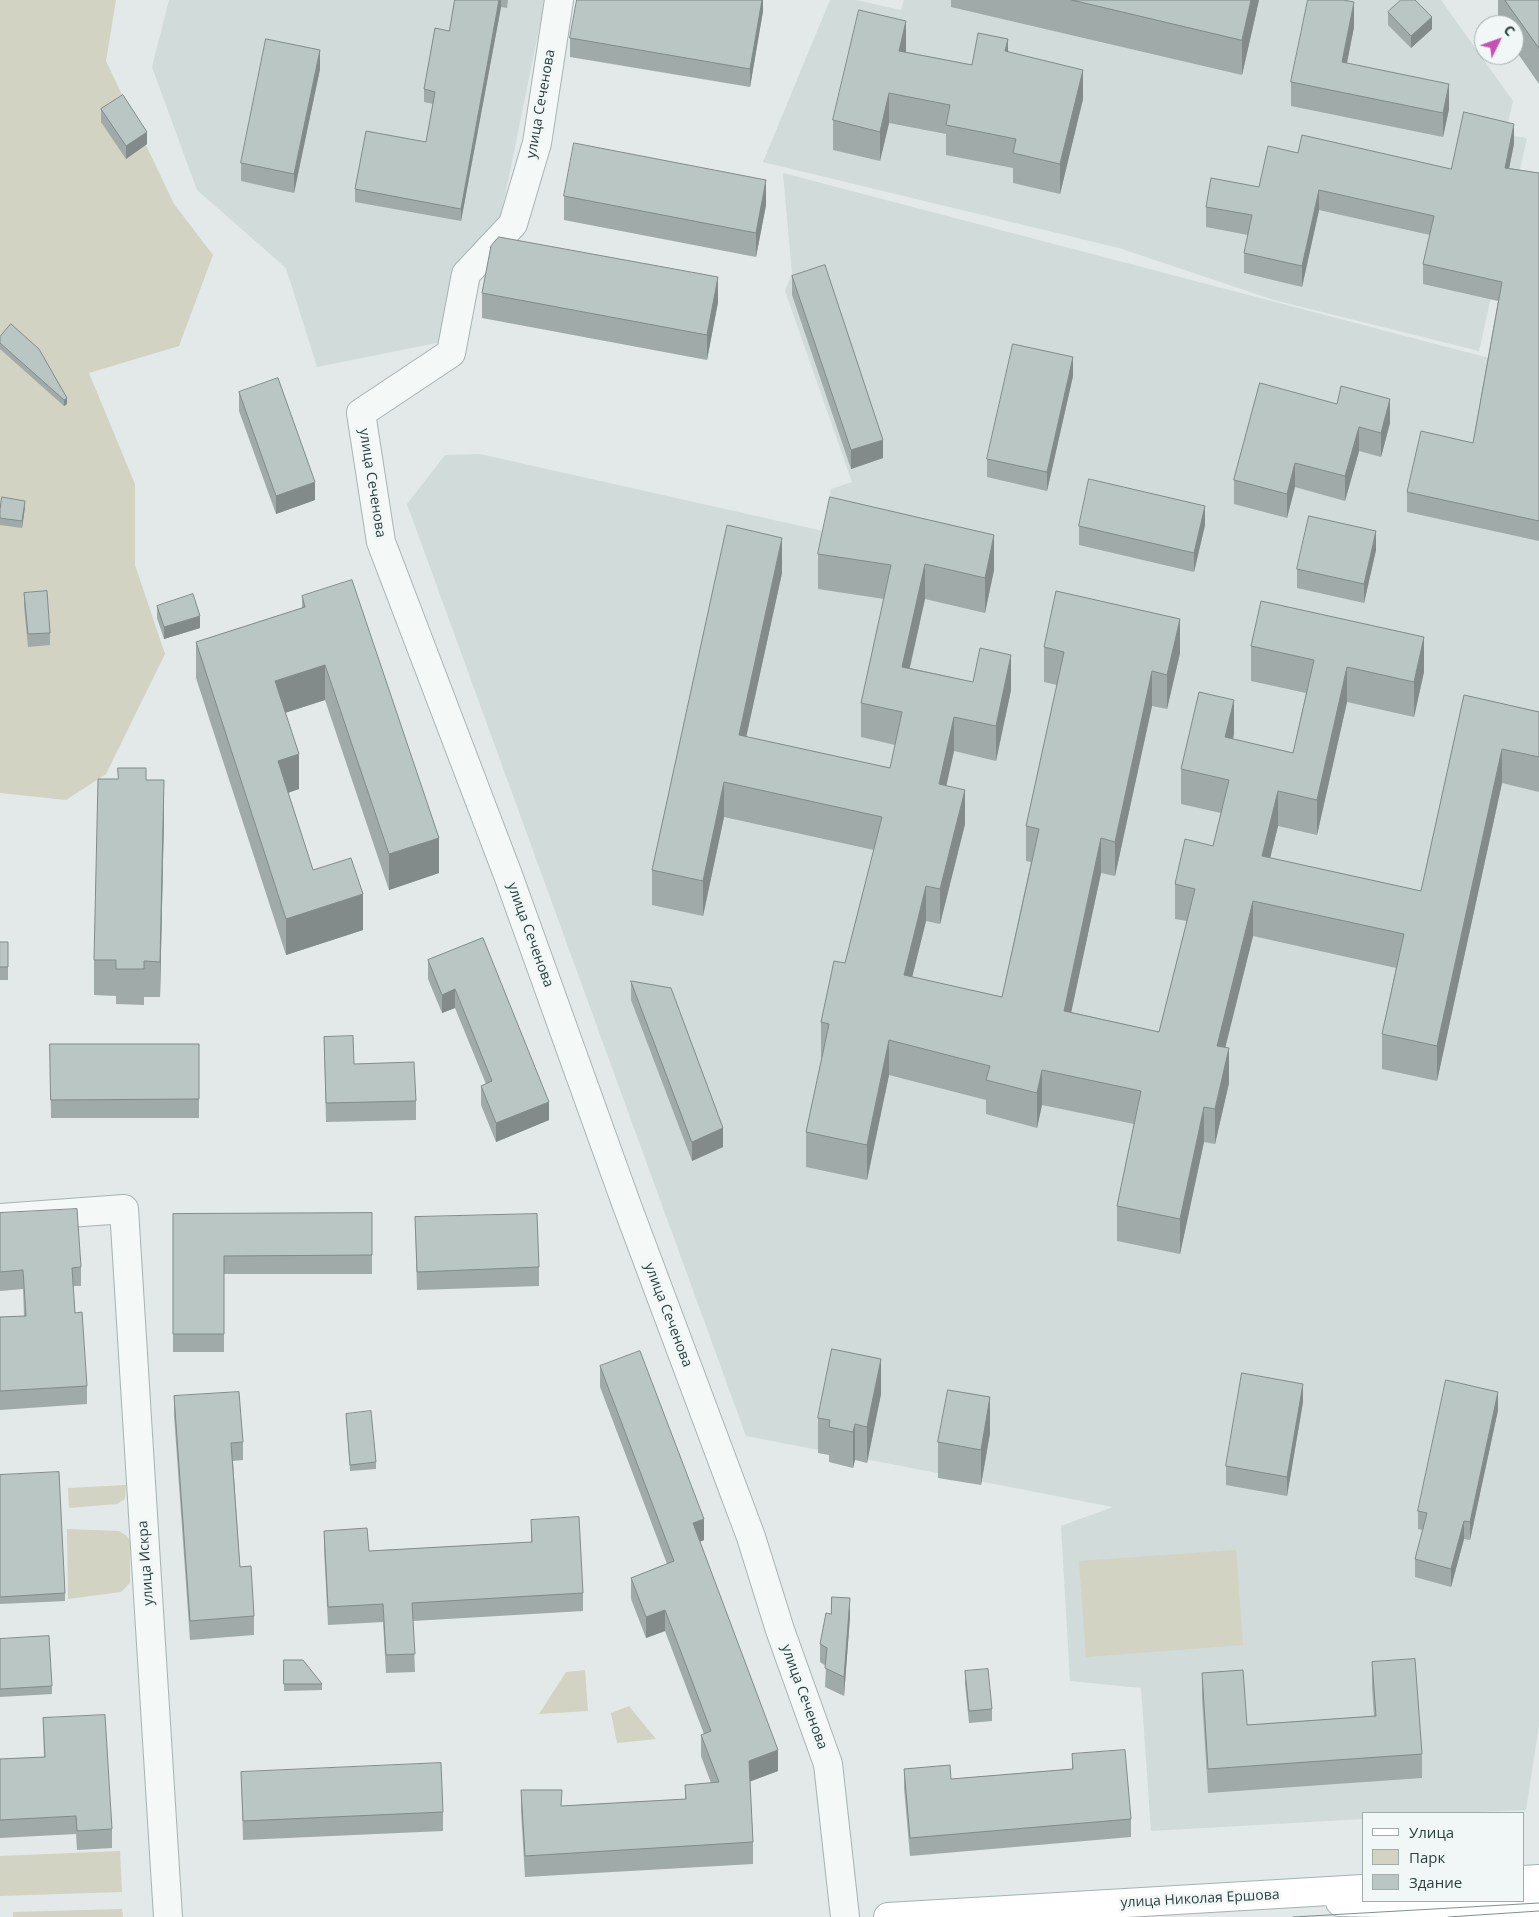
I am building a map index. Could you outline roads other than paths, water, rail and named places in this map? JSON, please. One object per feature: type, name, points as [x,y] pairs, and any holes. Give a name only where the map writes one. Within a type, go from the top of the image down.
[{"type":"main road","points":[[1524,1880],[1539,1879]]},
{"type":"main road","name":"улица Николая Ершова","points":[[888,1917],[1362,1889]]},
{"type":"main road","points":[[1054,1917],[1203,1898],[1362,1902]]},
{"type":"main road","points":[[1370,1902],[1537,1906]]},
{"type":"main road","points":[[1485,1917],[1537,1906]]},
{"type":"street","name":"улица Сеченова","points":[[559,0],[537,143],[512,224],[466,274],[450,353],[362,413],[363,422],[381,542],[508,875],[626,1203],[751,1537],[780,1630],[828,1764],[845,1917]]},
{"type":"street","name":"улица Искра","points":[[0,1218],[124,1208],[168,1917]]},
{"type":"tram line","points":[[1293,1917],[1539,1903]]},
{"type":"tram line","points":[[1448,1917],[1539,1911]]}]
